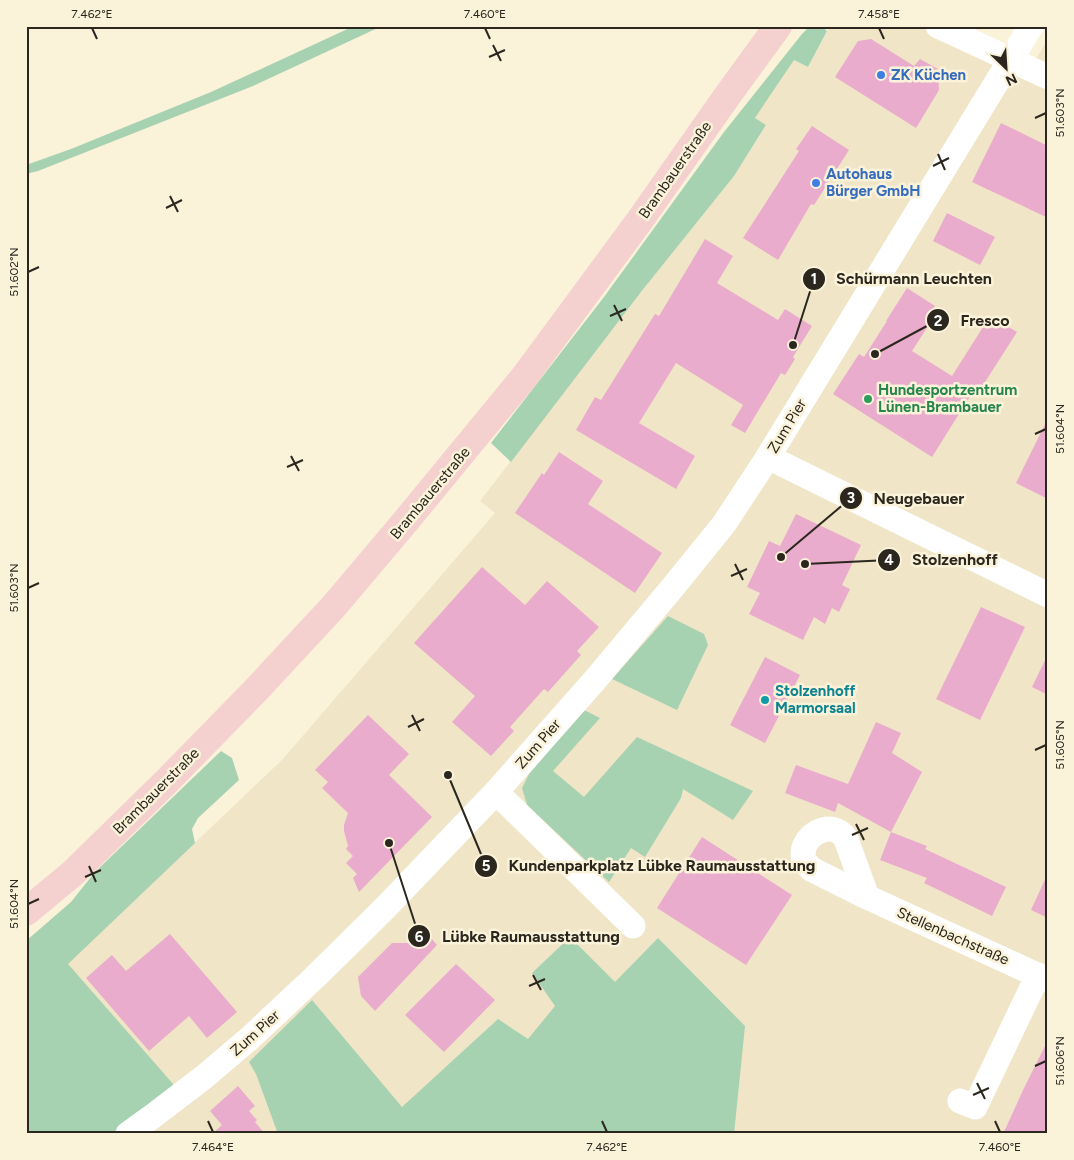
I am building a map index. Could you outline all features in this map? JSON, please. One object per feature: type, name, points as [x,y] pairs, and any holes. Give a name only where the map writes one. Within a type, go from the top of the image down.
[{"type":"main road","name":"Brambauerstraße","points":[[26,912],[73,872],[167,781],[256,690],[334,606],[406,522],[525,376],[640,220],[778,26]]},
{"type":"street","points":[[938,26],[1048,77]]},
{"type":"street","name":"Zum Pier","points":[[128,1134],[204,1077],[250,1038],[385,908],[496,792],[595,680],[673,587],[724,524],[768,457],[1031,26]]},
{"type":"street","points":[[768,457],[1048,595]]},
{"type":"street","points":[[496,792],[633,926]]},
{"type":"street","name":"Stellenbachstraße","points":[[867,897],[1043,977],[975,1107],[960,1101]]},
{"type":"shaded area","points":[[830,26],[916,26],[1036,59],[1048,39],[1048,1134],[26,1134],[26,999],[67,964],[282,760],[495,513],[480,501],[641,292],[734,176],[766,126],[755,118],[794,60],[808,67]]},
{"type":"green space","points":[[354,26],[382,26],[253,86],[38,171],[26,174],[26,165],[71,149],[211,92]]},
{"type":"green space","points":[[810,26],[821,26],[827,31],[808,67],[794,60],[755,118],[766,125],[734,176],[641,292],[511,462],[491,443],[604,297],[724,132]]},
{"type":"green space","points":[[668,616],[704,634],[708,645],[677,710],[612,679]]},
{"type":"green space","points":[[584,710],[600,718],[553,771],[584,797],[637,737],[753,791],[733,820],[683,789],[681,798],[645,857],[631,848],[609,882],[527,805],[522,788],[529,774]]},
{"type":"green space","points":[[221,751],[232,758],[239,780],[198,818],[192,829],[195,843],[68,964],[174,1085],[111,1134],[26,1134],[26,941],[71,902],[95,872]]},
{"type":"green space","points":[[570,937],[615,982],[658,938],[745,1026],[734,1134],[278,1134],[256,1074],[249,1062],[312,1000],[402,1107],[498,1019],[528,1039],[555,1006],[532,973]]},
{"type":"building","points":[[871,39],[914,66],[920,59],[938,69],[939,90],[916,128],[835,77],[858,41]]},
{"type":"building","points":[[1001,123],[1048,146],[1048,218],[972,182]]},
{"type":"building","points":[[812,126],[849,150],[814,205],[811,204],[778,260],[743,238],[799,151],[796,149]]},
{"type":"building","points":[[947,213],[995,237],[980,265],[933,241]]},
{"type":"building","points":[[705,239],[733,256],[717,283],[778,320],[785,309],[812,326],[793,357],[795,359],[785,375],[781,373],[745,433],[731,425],[743,405],[676,363],[639,423],[695,456],[676,489],[576,430],[595,397],[601,400],[655,314],[659,316]]},
{"type":"building","points":[[907,288],[935,306],[928,317],[932,320],[912,351],[952,376],[990,316],[1017,332],[978,393],[974,390],[932,457],[833,394],[859,354],[864,357]]},
{"type":"building","points":[[1048,418],[1048,499],[1016,483]]},
{"type":"building","points":[[559,452],[603,481],[588,504],[662,553],[635,593],[515,513],[542,473],[544,475]]},
{"type":"building","points":[[796,514],[861,545],[842,585],[850,589],[839,612],[832,608],[825,624],[814,617],[803,640],[749,614],[760,593],[747,587],[769,541],[780,546]]},
{"type":"building","points":[[482,567],[525,605],[547,581],[599,627],[577,651],[581,655],[548,692],[544,689],[510,727],[514,731],[491,756],[452,722],[475,696],[414,643]]},
{"type":"building","points":[[981,607],[1025,627],[980,720],[936,699]]},
{"type":"building","points":[[1048,654],[1048,695],[1032,687]]},
{"type":"building","name":"Stolzenhoff Marmorsaal","points":[[765,657],[800,675],[765,743],[730,725]]},
{"type":"building","points":[[368,715],[409,754],[389,775],[432,817],[359,892],[353,878],[357,874],[346,863],[353,856],[346,849],[348,846],[344,825],[348,813],[322,788],[328,782],[315,770]]},
{"type":"building","points":[[876,722],[901,733],[892,753],[922,772],[891,832],[838,803],[835,812],[785,793],[796,765],[848,784]]},
{"type":"building","points":[[891,832],[927,846],[925,849],[1006,887],[992,916],[924,883],[927,878],[880,860]]},
{"type":"building","points":[[702,837],[792,895],[746,965],[657,908]]},
{"type":"building","points":[[1048,873],[1048,918],[1031,910]]},
{"type":"building","points":[[424,930],[437,945],[375,1011],[361,996],[358,977],[392,943],[409,943]]},
{"type":"building","points":[[170,934],[237,1012],[207,1038],[189,1016],[149,1051],[86,978],[112,955],[126,971]]},
{"type":"building","points":[[456,964],[495,1000],[444,1052],[405,1015]]},
{"type":"building","points":[[1048,1040],[1048,1134],[1003,1134],[1024,1088]]},
{"type":"building","points":[[238,1086],[255,1106],[249,1111],[265,1134],[212,1134],[222,1125],[210,1111]]},
{"type":"place","name":"ZK Küchen","points":[[881,75]]},
{"type":"place","name":"Autohaus Bürger GmbH","points":[[816,183]]},
{"type":"place","name":"Schürmann Leuchten","points":[[793,345]]},
{"type":"place","name":"Fresco","points":[[875,354]]},
{"type":"place","name":"Hundesportzentrum Lünen-Brambauer","points":[[868,399]]},
{"type":"place","name":"Neugebauer","points":[[781,557]]},
{"type":"place","name":"Stolzenhoff","points":[[805,564]]},
{"type":"place","name":"Stolzenhoff Marmorsaal","points":[[765,700]]},
{"type":"place","name":"Kundenparkplatz Lübke Raumausstattung","points":[[448,775]]},
{"type":"place","name":"Lübke Raumausstattung","points":[[389,843]]}]
